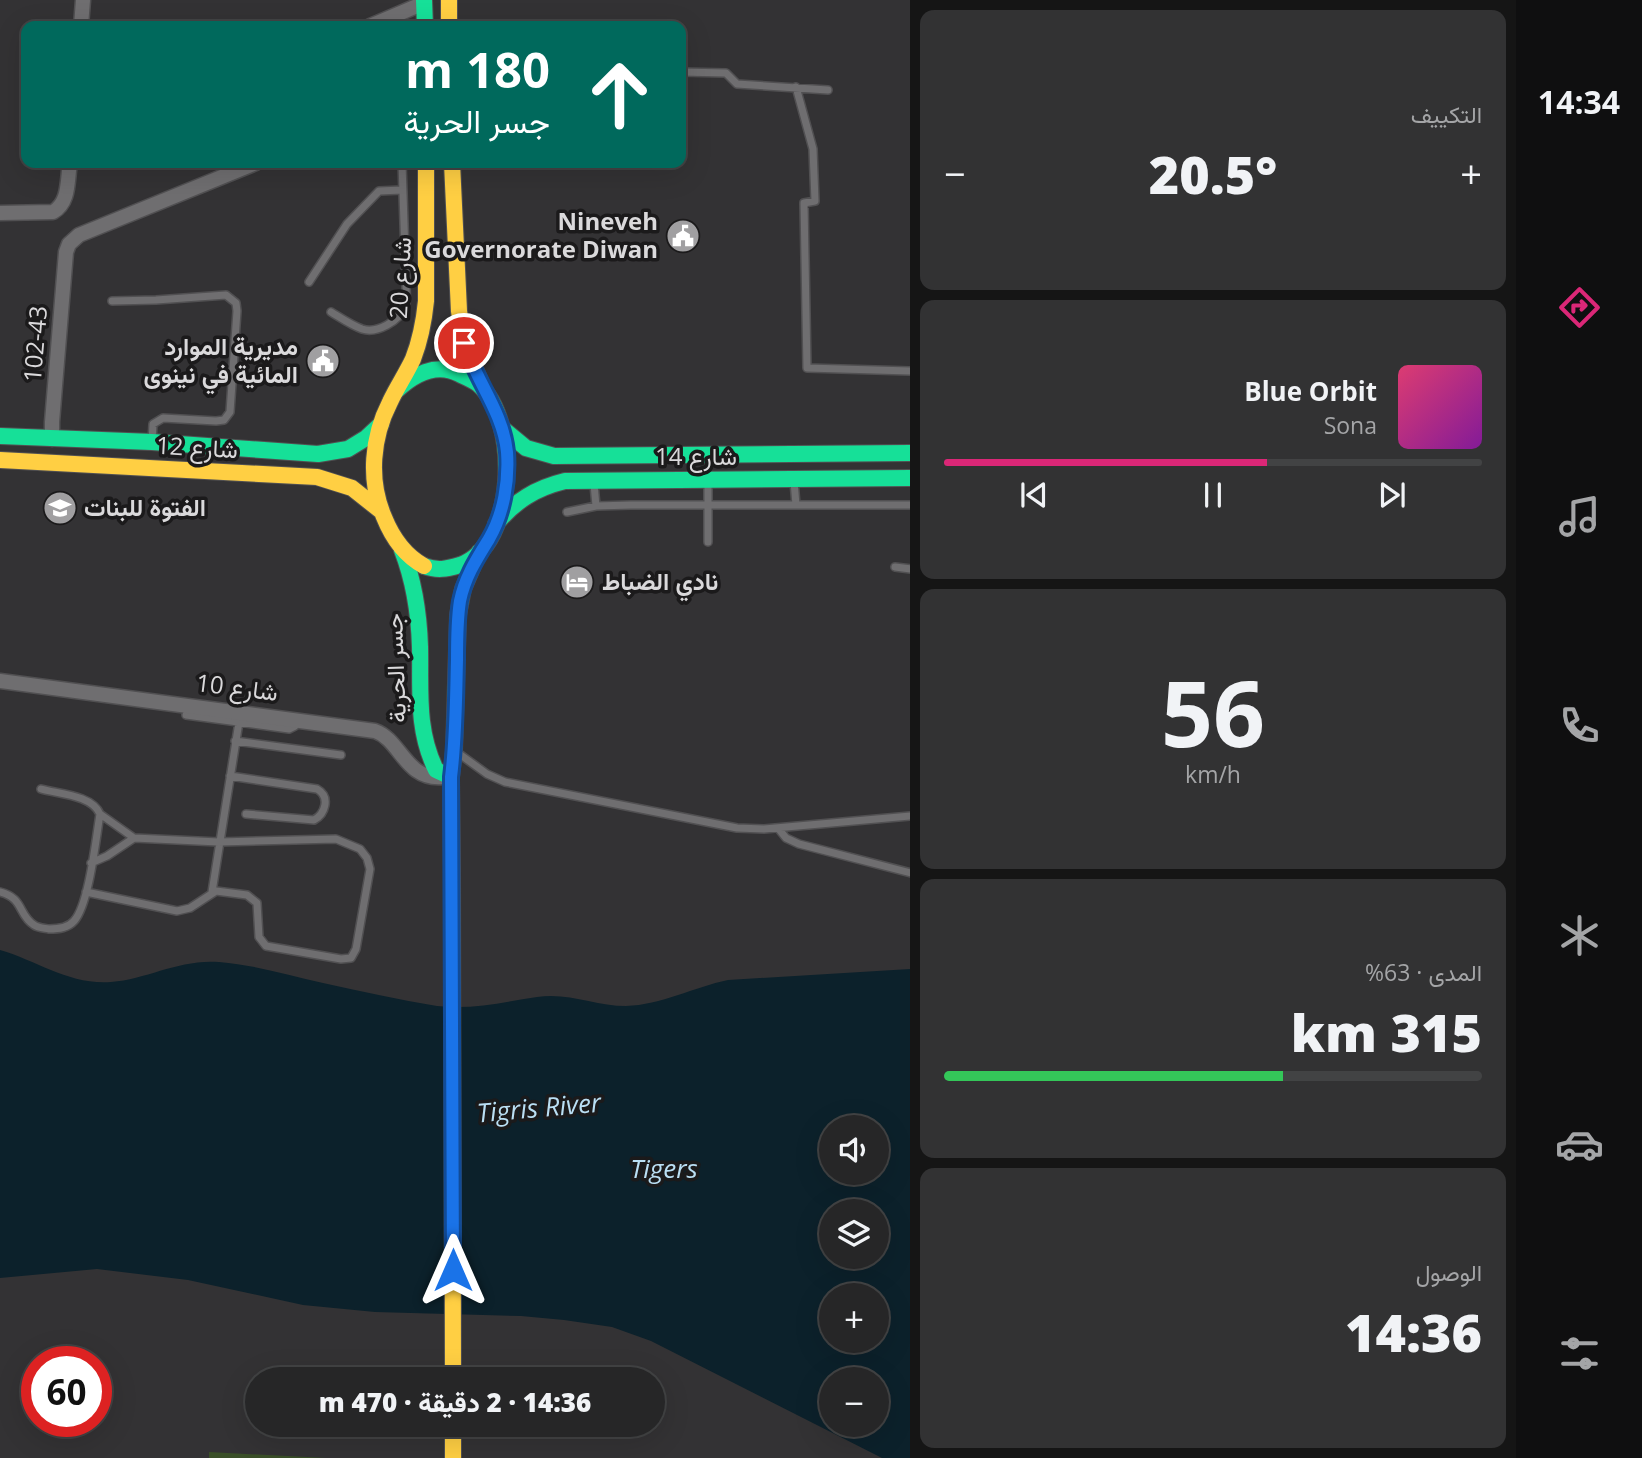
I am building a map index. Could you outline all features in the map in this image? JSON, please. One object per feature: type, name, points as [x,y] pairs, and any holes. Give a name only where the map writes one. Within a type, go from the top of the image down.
[{"type":"main road","points":[[449,0],[449,21]]},
{"type":"main road","points":[[424,1],[425,21]]},
{"type":"main road","name":"شارع 20","points":[[396,391],[419,338],[426,301],[426,168]]},
{"type":"main road","points":[[452,168],[458,311],[464,343],[503,429],[508,469],[506,489],[496,524],[479,552],[463,589],[458,615],[451,777],[453,1367]]},
{"type":"main road","points":[[479,552],[461,566],[438,570],[417,563],[401,547],[381,511],[376,494],[374,468],[376,441],[381,424],[396,391],[406,381],[418,373],[446,369],[472,378],[483,388]]},
{"type":"main road","name":"شارع 12","points":[[0,436],[328,453],[357,444],[381,424]]},
{"type":"main road","name":"شارع 14","points":[[503,429],[526,448],[554,456],[909,450]]},
{"type":"main road","name":"شارع 12","points":[[0,460],[317,477],[352,488],[381,511]]},
{"type":"main road","name":"شارع 14","points":[[496,524],[514,503],[538,489],[565,481],[910,478]]},
{"type":"main road","name":"جسر الحرية","points":[[401,547],[416,598],[421,734],[436,770],[451,777]]},
{"type":"main road","points":[[453,1437],[453,1458]]},
{"type":"street","points":[[81,21],[83,0]]},
{"type":"street","points":[[381,21],[424,1]]},
{"type":"street","points":[[0,213],[44,212],[60,208],[65,201],[69,168]]},
{"type":"street","name":"102-43","points":[[52,439],[66,252],[69,244],[79,235],[244,168]]},
{"type":"street","name":"شارع 10","points":[[0,681],[379,732],[387,737],[398,753],[414,768],[433,778],[451,777]]},
{"type":"lane","points":[[686,72],[726,73],[737,84],[828,90]]},
{"type":"lane","points":[[796,87],[814,149],[815,201],[804,203],[807,368],[910,371]]},
{"type":"lane","points":[[331,313],[364,330],[372,330],[384,327],[403,311],[406,284],[402,168]]},
{"type":"lane","points":[[309,282],[357,212],[379,191],[402,190]]},
{"type":"lane","points":[[112,301],[226,295],[236,303],[230,412],[224,419],[216,421],[163,418],[153,424],[152,442]]},
{"type":"lane","points":[[794,479],[796,505]]},
{"type":"lane","points":[[594,480],[596,506]]},
{"type":"lane","points":[[708,480],[708,542]]},
{"type":"lane","points":[[567,512],[596,506],[910,505]]},
{"type":"lane","points":[[895,567],[910,569]]},
{"type":"lane","points":[[186,715],[289,729],[295,726],[298,719]]},
{"type":"lane","points":[[212,892],[239,722]]},
{"type":"lane","points":[[235,741],[341,755]]},
{"type":"lane","points":[[454,751],[467,757],[487,774],[505,782],[737,828],[778,828],[910,817]]},
{"type":"lane","points":[[230,776],[317,789],[323,792],[326,799],[324,811],[313,820],[246,814]]},
{"type":"lane","points":[[41,789],[89,801],[96,806],[100,814],[134,838],[219,842],[329,838],[343,841],[359,849],[367,858],[370,874],[354,954],[346,959],[266,946],[259,937],[258,907],[255,899],[247,895],[212,892],[190,908],[177,911],[86,892]]},
{"type":"lane","points":[[0,892],[18,901],[34,925],[55,929],[66,927],[75,920],[86,892],[100,814]]},
{"type":"lane","points":[[778,828],[786,838],[799,844],[910,873]]},
{"type":"lane","points":[[92,863],[134,838]]},
{"type":"green space","points":[[209,1452],[327,1458],[209,1458]]},
{"type":"water","name":"Tigers","points":[[0,950],[67,976],[96,982],[125,980],[190,963],[219,962],[408,1001],[450,1007],[488,1005],[548,996],[604,1004],[639,1005],[728,980],[910,969],[910,1458],[882,1458],[841,1437],[889,1437],[889,1367],[819,1367],[819,1426],[651,1341],[612,1327],[521,1316],[375,1312],[303,1305],[188,1280],[97,1269],[0,1278]]},
{"type":"traffic: fast","points":[[424,0],[425,21]]},
{"type":"traffic: fast","points":[[396,391],[417,375],[433,370],[450,371],[474,381],[492,401],[501,425],[506,452],[502,508],[493,533],[479,553],[450,568],[424,566]]},
{"type":"traffic: fast","points":[[0,436],[152,442],[318,454],[348,449],[366,438],[381,424]]},
{"type":"traffic: fast","points":[[503,429],[526,448],[554,456],[910,453]]},
{"type":"traffic: fast","points":[[496,524],[527,496],[565,481],[910,478]]},
{"type":"traffic: fast","points":[[402,550],[410,573],[417,610],[425,740],[436,770],[451,777]]},
{"type":"traffic: fast","points":[[452,868],[451,777],[458,615],[463,589],[479,552]]},
{"type":"traffic: slow","points":[[449,0],[449,21]]},
{"type":"traffic: slow","points":[[424,566],[405,551],[391,532],[379,503],[374,459],[384,415],[413,359],[424,316],[426,168]]},
{"type":"traffic: slow","points":[[452,168],[459,311],[464,343],[482,385]]},
{"type":"traffic: slow","points":[[0,460],[317,477],[352,488],[381,511]]},
{"type":"traffic: slow","points":[[452,868],[453,1367]]},
{"type":"traffic: slow","points":[[453,1437],[453,1458]]},
{"type":"place","name":"Nineveh Governorate Diwan","points":[[683,236]]},
{"type":"place","name":"مديرية الموارد المائية في نينوى","points":[[323,361]]},
{"type":"place","name":"الفتوة للبنات","points":[[60,508]]},
{"type":"place","name":"نادي الضباط","points":[[577,582]]},
{"type":"route","points":[[453,1270],[451,777],[458,615],[472,564],[489,539],[502,509],[508,469],[503,429],[498,414],[475,374],[464,343]]},
{"type":"water label","name":"Tigris River","points":[[539,1108]]}]
